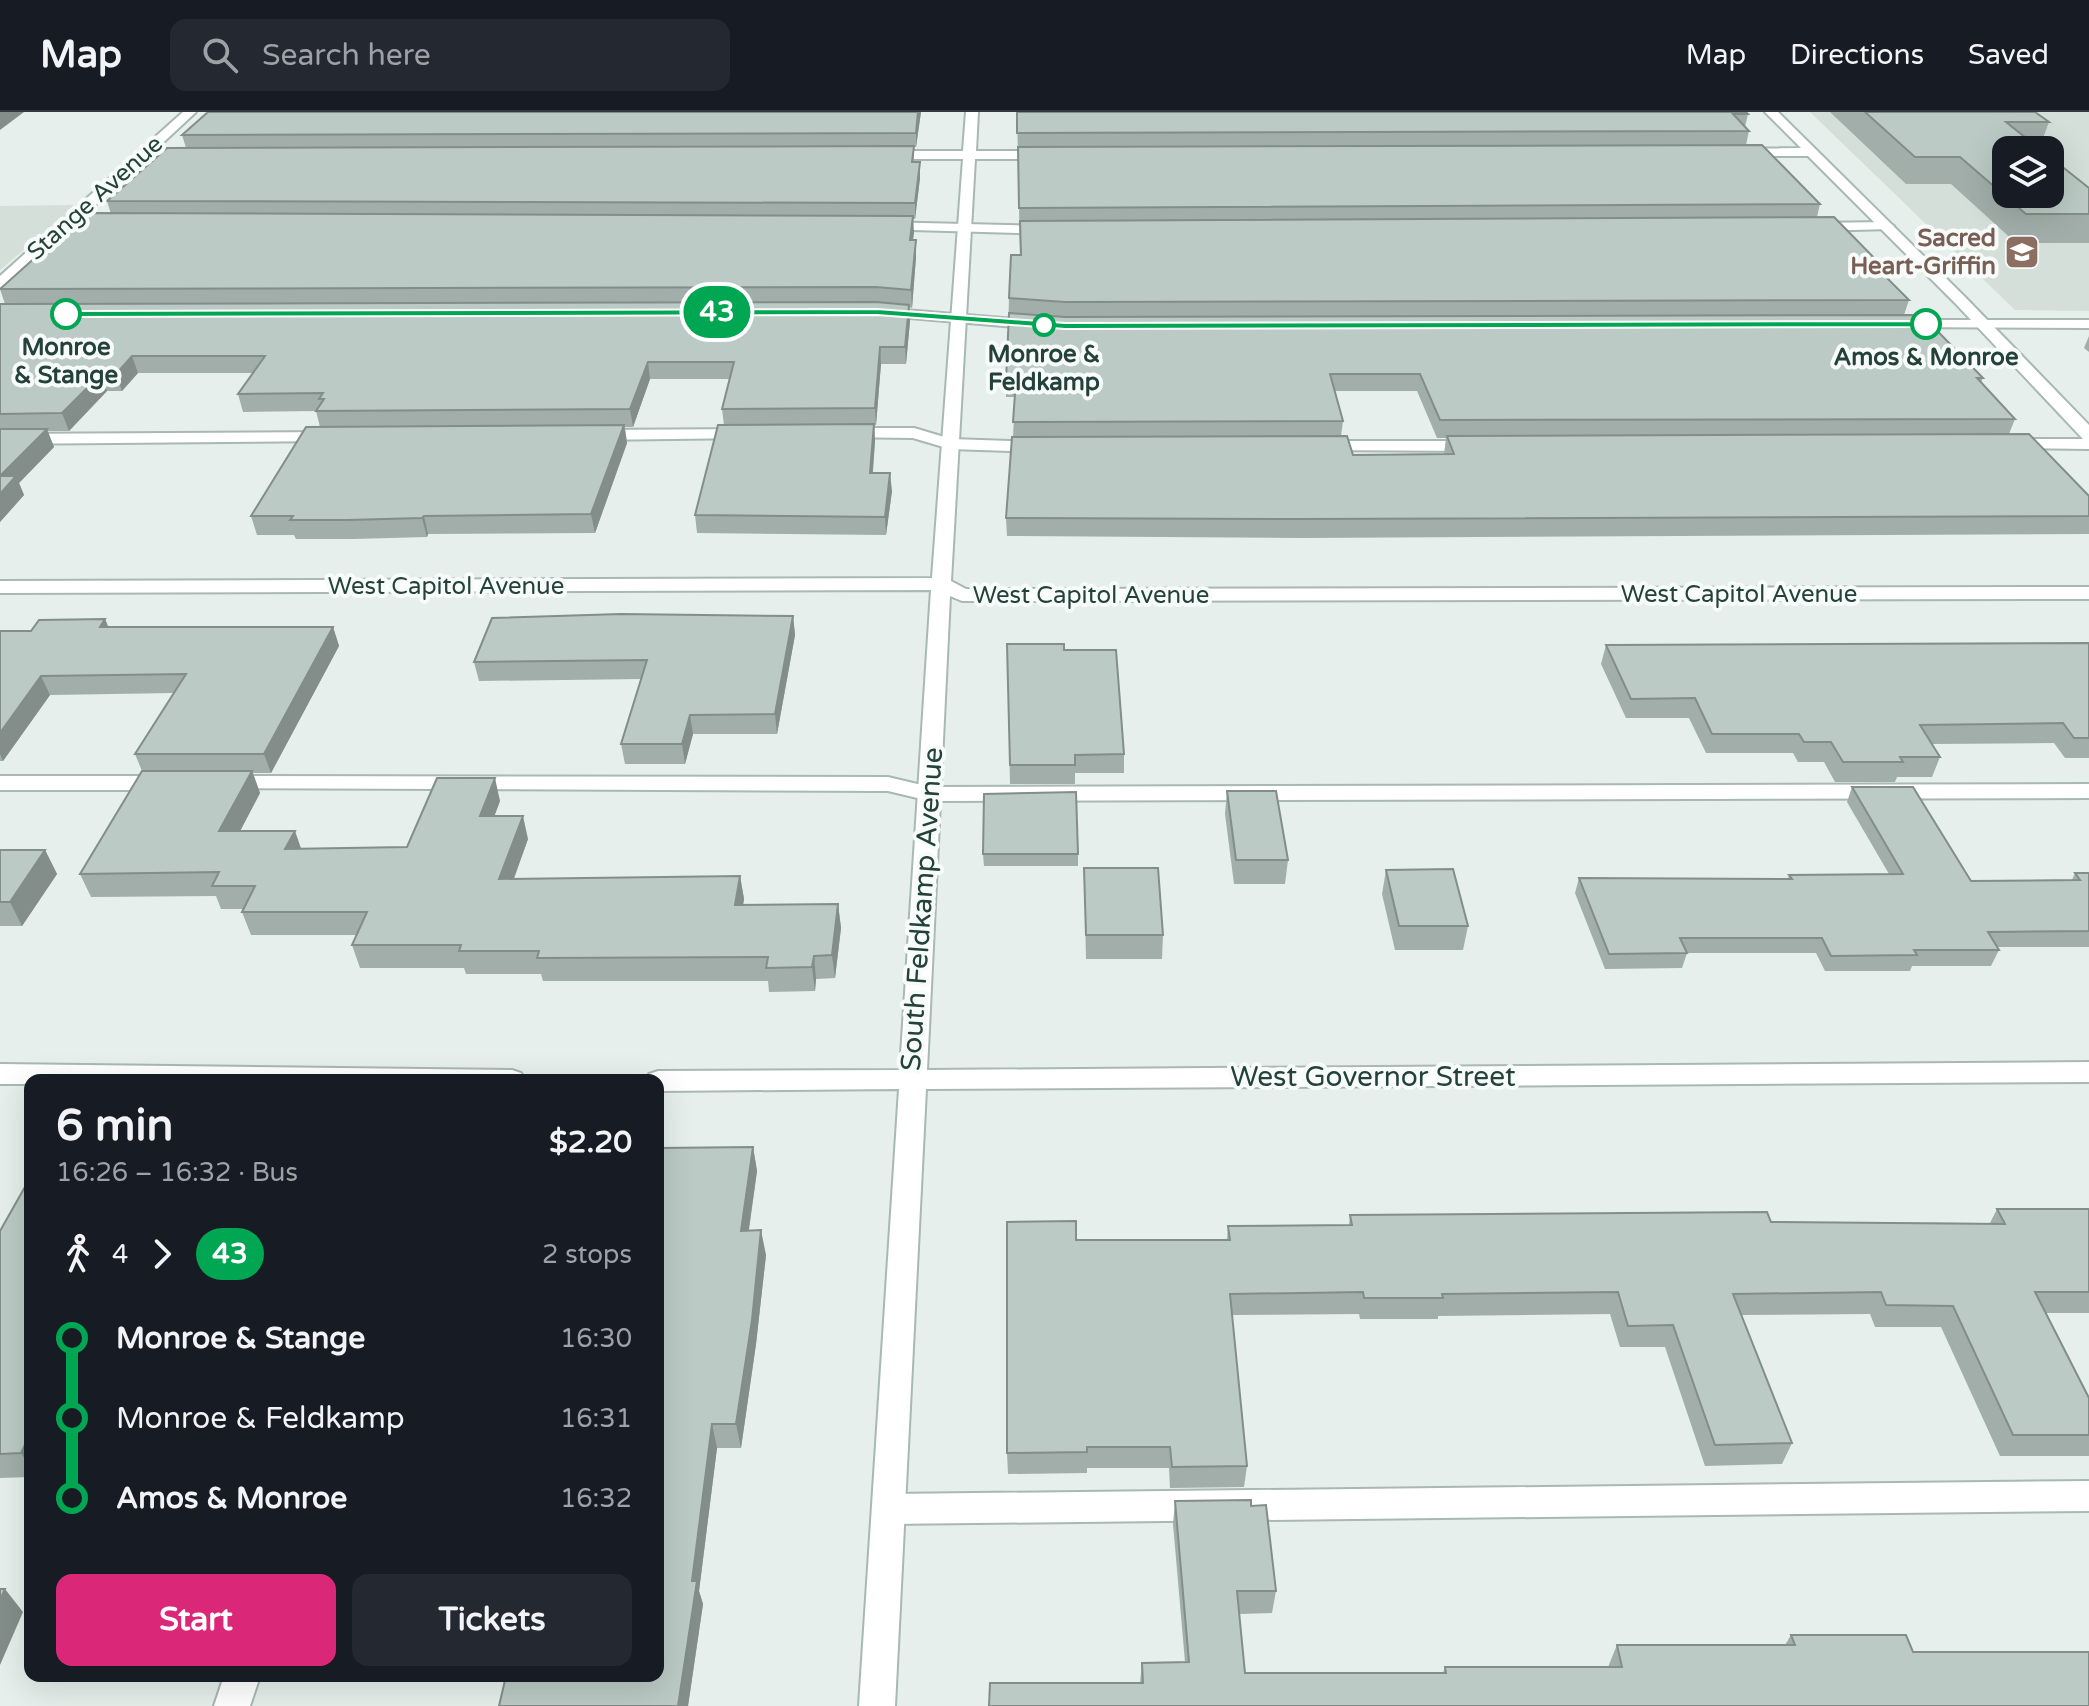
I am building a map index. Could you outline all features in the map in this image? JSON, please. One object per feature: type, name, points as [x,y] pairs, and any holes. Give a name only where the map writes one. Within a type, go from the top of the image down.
[{"type":"street","name":"Stange Avenue","points":[[0,284],[71,223],[190,112]]},
{"type":"street","name":"South Feldkamp Avenue","points":[[877,1706],[911,1081],[972,112]]},
{"type":"street","points":[[1771,112],[1887,226],[2089,435]]},
{"type":"street","points":[[1732,153],[1812,152]]},
{"type":"street","points":[[872,155],[1069,154]]},
{"type":"street","points":[[143,156],[199,156]]},
{"type":"street","points":[[71,223],[87,223]]},
{"type":"street","points":[[865,226],[1060,230]]},
{"type":"street","points":[[1792,228],[1887,226]]},
{"type":"street","points":[[861,312],[1055,326]]},
{"type":"street","points":[[1879,325],[2089,324]]},
{"type":"street","points":[[819,434],[914,433],[950,444],[1069,447]]},
{"type":"street","points":[[583,435],[756,434]]},
{"type":"street","points":[[0,439],[347,437]]},
{"type":"street","points":[[1990,444],[2089,444]]},
{"type":"street","points":[[1307,446],[1497,445]]},
{"type":"street","name":"West Capitol Avenue","points":[[0,587],[942,584],[962,595],[2089,593]]},
{"type":"street","points":[[0,783],[888,784],[930,794],[2089,791]]},
{"type":"street","name":"West Governor Street","points":[[664,1081],[2089,1072]]},
{"type":"street","points":[[0,1074],[24,1074]]},
{"type":"street","points":[[890,1509],[2089,1496]]},
{"type":"street","points":[[232,1706],[240,1682]]},
{"type":"shaded area","name":"Sacred Heart-Griffin","points":[[1810,112],[2089,112],[2089,311],[2015,310]]},
{"type":"shaded area","points":[[76,205],[0,270],[0,206]]},
{"type":"building","points":[[208,112],[918,112],[916,133],[182,135]]},
{"type":"building","points":[[1017,112],[1746,112],[1748,114],[1733,114],[1749,131],[1017,133]]},
{"type":"building","points":[[1865,112],[2035,112],[2049,122],[2006,122],[2024,136],[1992,136],[1992,185],[1960,157],[1915,157]]},
{"type":"building","points":[[1762,145],[1820,204],[1019,208],[1018,147]]},
{"type":"building","points":[[914,146],[912,162],[920,162],[915,203],[107,201],[167,148]]},
{"type":"building","points":[[2064,168],[2089,188],[2089,214],[2026,214],[2019,208],[2064,208]]},
{"type":"building","points":[[91,213],[913,216],[910,240],[916,240],[911,290],[876,287],[0,289],[58,237],[63,237]]},
{"type":"building","points":[[1834,217],[1885,269],[1879,270],[1909,300],[1065,302],[1009,298],[1011,255],[1021,255],[1020,221]]},
{"type":"building","points":[[876,302],[909,305],[905,347],[880,347],[875,408],[722,409],[734,362],[648,362],[630,409],[316,411],[324,399],[319,399],[323,393],[238,394],[265,356],[132,356],[116,374],[101,374],[62,413],[0,414],[0,304]]},
{"type":"building","points":[[1009,313],[1065,317],[1922,315],[1983,378],[1977,378],[2015,419],[1440,420],[1420,374],[1330,374],[1343,421],[1013,422],[1016,380],[1006,380]]},
{"type":"building","points":[[874,424],[870,473],[890,473],[885,517],[695,515],[718,425]]},
{"type":"building","points":[[624,425],[591,514],[347,520],[251,516],[306,427]]},
{"type":"building","points":[[0,429],[47,429],[0,476]]},
{"type":"building","points":[[2029,434],[2089,496],[2089,516],[1006,518],[1012,437],[1347,436],[1353,455],[1454,454],[1447,436]]},
{"type":"building","points":[[0,476],[16,476],[0,494]]},
{"type":"building","points":[[621,614],[793,616],[775,714],[690,715],[682,744],[621,744],[647,660],[474,662],[492,618]]},
{"type":"building","points":[[105,619],[100,627],[333,627],[264,754],[135,754],[186,674],[41,676],[0,733],[0,631],[31,631],[39,620]]},
{"type":"building","points":[[2089,643],[2089,738],[2074,738],[2063,723],[1920,725],[1940,757],[1900,757],[1903,762],[1843,762],[1831,742],[1804,742],[1799,734],[1712,734],[1695,698],[1631,699],[1606,645]]},
{"type":"building","points":[[1007,644],[1064,644],[1064,650],[1116,650],[1124,754],[1075,755],[1075,765],[1010,765]]},
{"type":"building","points":[[142,771],[252,771],[219,831],[295,831],[285,849],[407,847],[437,778],[495,778],[480,816],[523,816],[499,879],[740,876],[735,905],[838,904],[832,955],[814,956],[812,967],[766,968],[768,957],[537,958],[539,951],[459,951],[461,945],[352,945],[367,912],[242,912],[255,886],[212,886],[219,872],[80,874]]},
{"type":"building","points":[[1852,787],[1913,787],[1971,881],[2080,880],[2075,873],[2089,873],[2089,931],[1988,932],[1999,950],[1914,950],[1917,955],[1831,956],[1822,938],[1680,938],[1687,953],[1609,954],[1579,878],[1792,879],[1789,875],[1903,874]]},
{"type":"building","points":[[1227,791],[1276,791],[1288,860],[1236,860]]},
{"type":"building","points":[[1076,792],[1078,854],[983,854],[984,794]]},
{"type":"building","points":[[0,850],[45,850],[10,902],[0,902]]},
{"type":"building","points":[[1084,868],[1158,868],[1163,935],[1086,935]]},
{"type":"building","points":[[1453,869],[1468,926],[1399,926],[1386,870]]},
{"type":"building","points":[[753,1147],[741,1231],[761,1230],[752,1320],[736,1424],[712,1424],[692,1581],[697,1581],[678,1706],[499,1706],[505,1682],[664,1682],[664,1148]]},
{"type":"building","points":[[24,1189],[24,1447],[21,1453],[0,1454],[0,1231]]},
{"type":"building","points":[[1997,1209],[2089,1209],[2089,1292],[2035,1292],[2089,1398],[2089,1435],[2013,1435],[1953,1306],[1886,1305],[1881,1292],[1733,1294],[1792,1443],[1715,1445],[1673,1325],[1628,1326],[1618,1292],[1442,1294],[1443,1298],[1364,1298],[1363,1292],[1230,1294],[1247,1466],[1172,1467],[1170,1447],[1087,1447],[1087,1452],[1007,1453],[1007,1222],[1076,1221],[1076,1240],[1230,1240],[1228,1226],[1352,1225],[1350,1215],[1767,1212],[1771,1222],[2005,1224]]},
{"type":"building","points":[[1251,1500],[1251,1506],[1266,1505],[1276,1591],[1237,1591],[1245,1673],[1446,1673],[1445,1667],[1622,1667],[1617,1645],[1795,1645],[1791,1635],[1906,1635],[1913,1652],[2089,1652],[2089,1706],[989,1706],[990,1683],[1143,1683],[1142,1663],[1189,1662],[1175,1501]]},
{"type":"bus line","name":"43","points":[[66,314],[877,312],[1065,326],[1926,324]]},
{"type":"place","name":"Sacred Heart-Griffin","points":[[2022,252]]},
{"type":"place","name":"Monroe & Stange","points":[[66,314]]},
{"type":"place","name":"Amos & Monroe","points":[[1926,324]]},
{"type":"place","name":"Monroe & Feldkamp","points":[[1044,325]]}]
